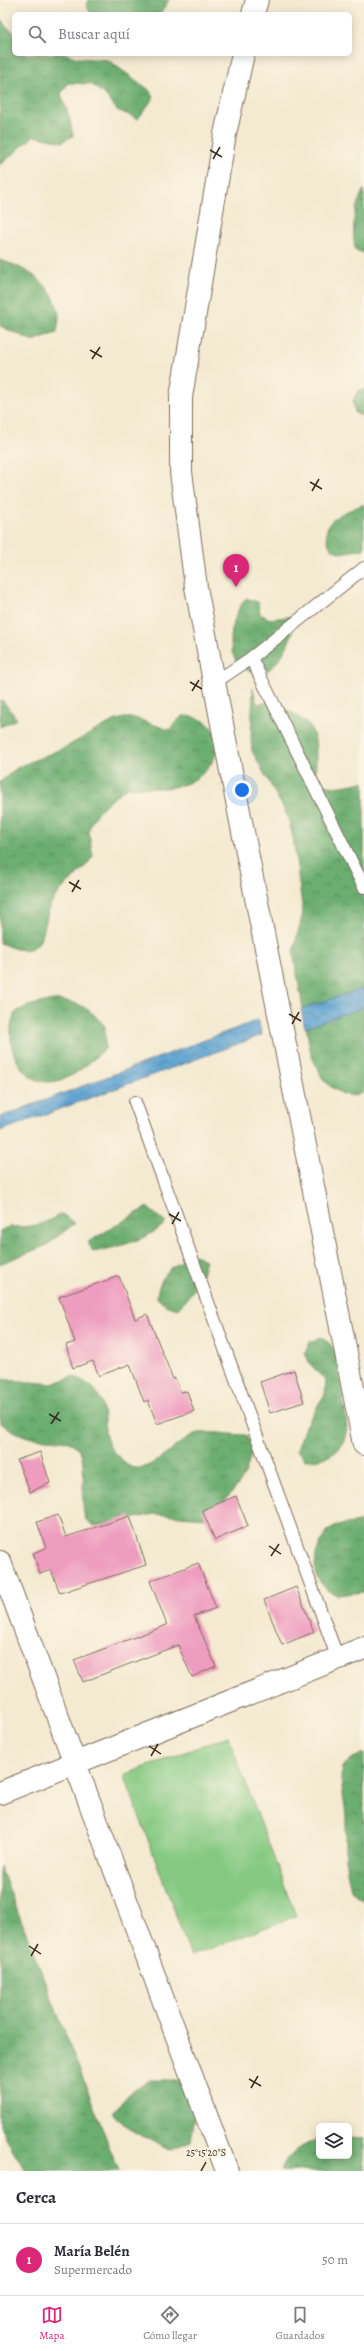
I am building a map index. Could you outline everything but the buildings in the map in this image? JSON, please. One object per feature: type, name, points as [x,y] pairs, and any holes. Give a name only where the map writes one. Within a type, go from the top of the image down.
[{"type":"street","points":[[254,12],[257,0]]},
{"type":"street","points":[[243,56],[225,134],[181,397],[181,472],[187,530],[214,683],[364,1444]]},
{"type":"street","points":[[0,1562],[227,2171]]},
{"type":"street","points":[[0,1793],[364,1648]]},
{"type":"lane","points":[[214,683],[251,658],[364,568]]},
{"type":"lane","points":[[251,658],[364,887]]},
{"type":"lane","points":[[135,1102],[338,1659]]},
{"type":"green space","points":[[88,0],[169,0],[161,12],[90,12],[86,5]]},
{"type":"green space","points":[[0,18],[7,28],[12,31],[12,56],[72,56],[78,58],[108,60],[148,89],[154,97],[138,119],[117,110],[105,95],[91,84],[68,83],[61,94],[69,116],[73,136],[62,142],[34,136],[0,165]]},
{"type":"green space","points":[[364,189],[364,253],[355,250],[354,219],[360,197]]},
{"type":"green space","points":[[0,260],[19,267],[44,284],[55,300],[59,312],[57,332],[33,341],[0,326]]},
{"type":"green space","points":[[364,389],[364,417],[355,413],[353,401],[358,391]]},
{"type":"green space","points":[[364,504],[364,549],[341,553],[331,549],[327,539],[329,524],[347,511]]},
{"type":"green space","points":[[246,598],[258,602],[260,614],[270,619],[296,616],[292,633],[285,650],[275,664],[260,675],[242,667],[235,658],[232,650],[231,641],[234,622],[241,605]]},
{"type":"green space","points":[[253,688],[257,704],[268,703],[279,706],[299,717],[311,728],[316,745],[315,778],[321,783],[333,786],[344,786],[364,782],[364,1092],[355,1096],[343,1094],[331,1087],[322,1078],[311,1055],[293,951],[303,913],[293,837],[287,815],[252,751]]},
{"type":"green space","points":[[0,700],[3,701],[17,719],[0,727]]},
{"type":"green space","points":[[182,716],[198,718],[209,725],[215,734],[217,744],[215,756],[209,767],[199,777],[178,786],[163,788],[127,787],[109,802],[97,814],[90,827],[89,834],[93,856],[51,904],[43,934],[37,945],[24,950],[16,949],[0,943],[0,782],[18,767],[66,747],[113,721],[124,718],[135,718],[169,730]]},
{"type":"green space","points":[[53,1000],[77,1004],[93,1014],[105,1026],[105,1049],[77,1072],[66,1078],[51,1082],[38,1080],[27,1074],[19,1064],[13,1052],[11,1025],[15,1013],[19,1010],[38,1003]]},
{"type":"green space","points":[[147,1207],[166,1223],[150,1234],[132,1242],[93,1252],[88,1242]]},
{"type":"green space","points":[[62,1214],[75,1223],[47,1245],[0,1264],[0,1231],[11,1227],[26,1227],[47,1222]]},
{"type":"green space","points":[[195,1255],[206,1260],[200,1282],[178,1309],[165,1305],[157,1298],[158,1289],[164,1276],[168,1270]]},
{"type":"green space","points":[[321,1337],[330,1344],[337,1354],[347,1427],[343,1443],[334,1453],[314,1460],[305,1460],[297,1450],[305,1426],[325,1394],[326,1381],[310,1364],[305,1353],[310,1342]]},
{"type":"green space","points":[[74,1376],[92,1387],[99,1396],[102,1404],[105,1431],[110,1447],[127,1465],[137,1468],[146,1466],[195,1434],[212,1433],[246,1435],[253,1446],[246,1472],[239,1484],[215,1512],[205,1518],[155,1514],[94,1526],[85,1519],[83,1504],[83,1464],[79,1449],[67,1441],[24,1436],[0,1423],[0,1379],[52,1384]]},
{"type":"green space","points":[[364,1521],[364,1592],[337,1595],[326,1589],[317,1578],[315,1566],[316,1553],[327,1531],[339,1525]]},
{"type":"green space","points":[[228,1736],[296,1916],[191,1956],[124,1775]]},
{"type":"green space","points":[[364,1753],[364,1901],[351,1891],[346,1866],[346,1816],[341,1780],[342,1767],[353,1758]]},
{"type":"green space","points":[[0,1866],[119,2171],[26,2171],[0,2129]]},
{"type":"green space","points":[[150,2080],[176,2080],[199,2093],[191,2141],[169,2150],[129,2129],[112,2113],[129,2094]]},
{"type":"green space","points":[[352,2137],[364,2138],[364,2171],[281,2171],[290,2155],[315,2140],[316,2159],[352,2159]]},
{"type":"water","points":[[364,988],[364,1007],[305,1028],[301,1009]]},
{"type":"water","points":[[258,1020],[262,1035],[0,1131],[0,1117]]},
{"type":"place","name":"María Belén","points":[[236,587]]}]
